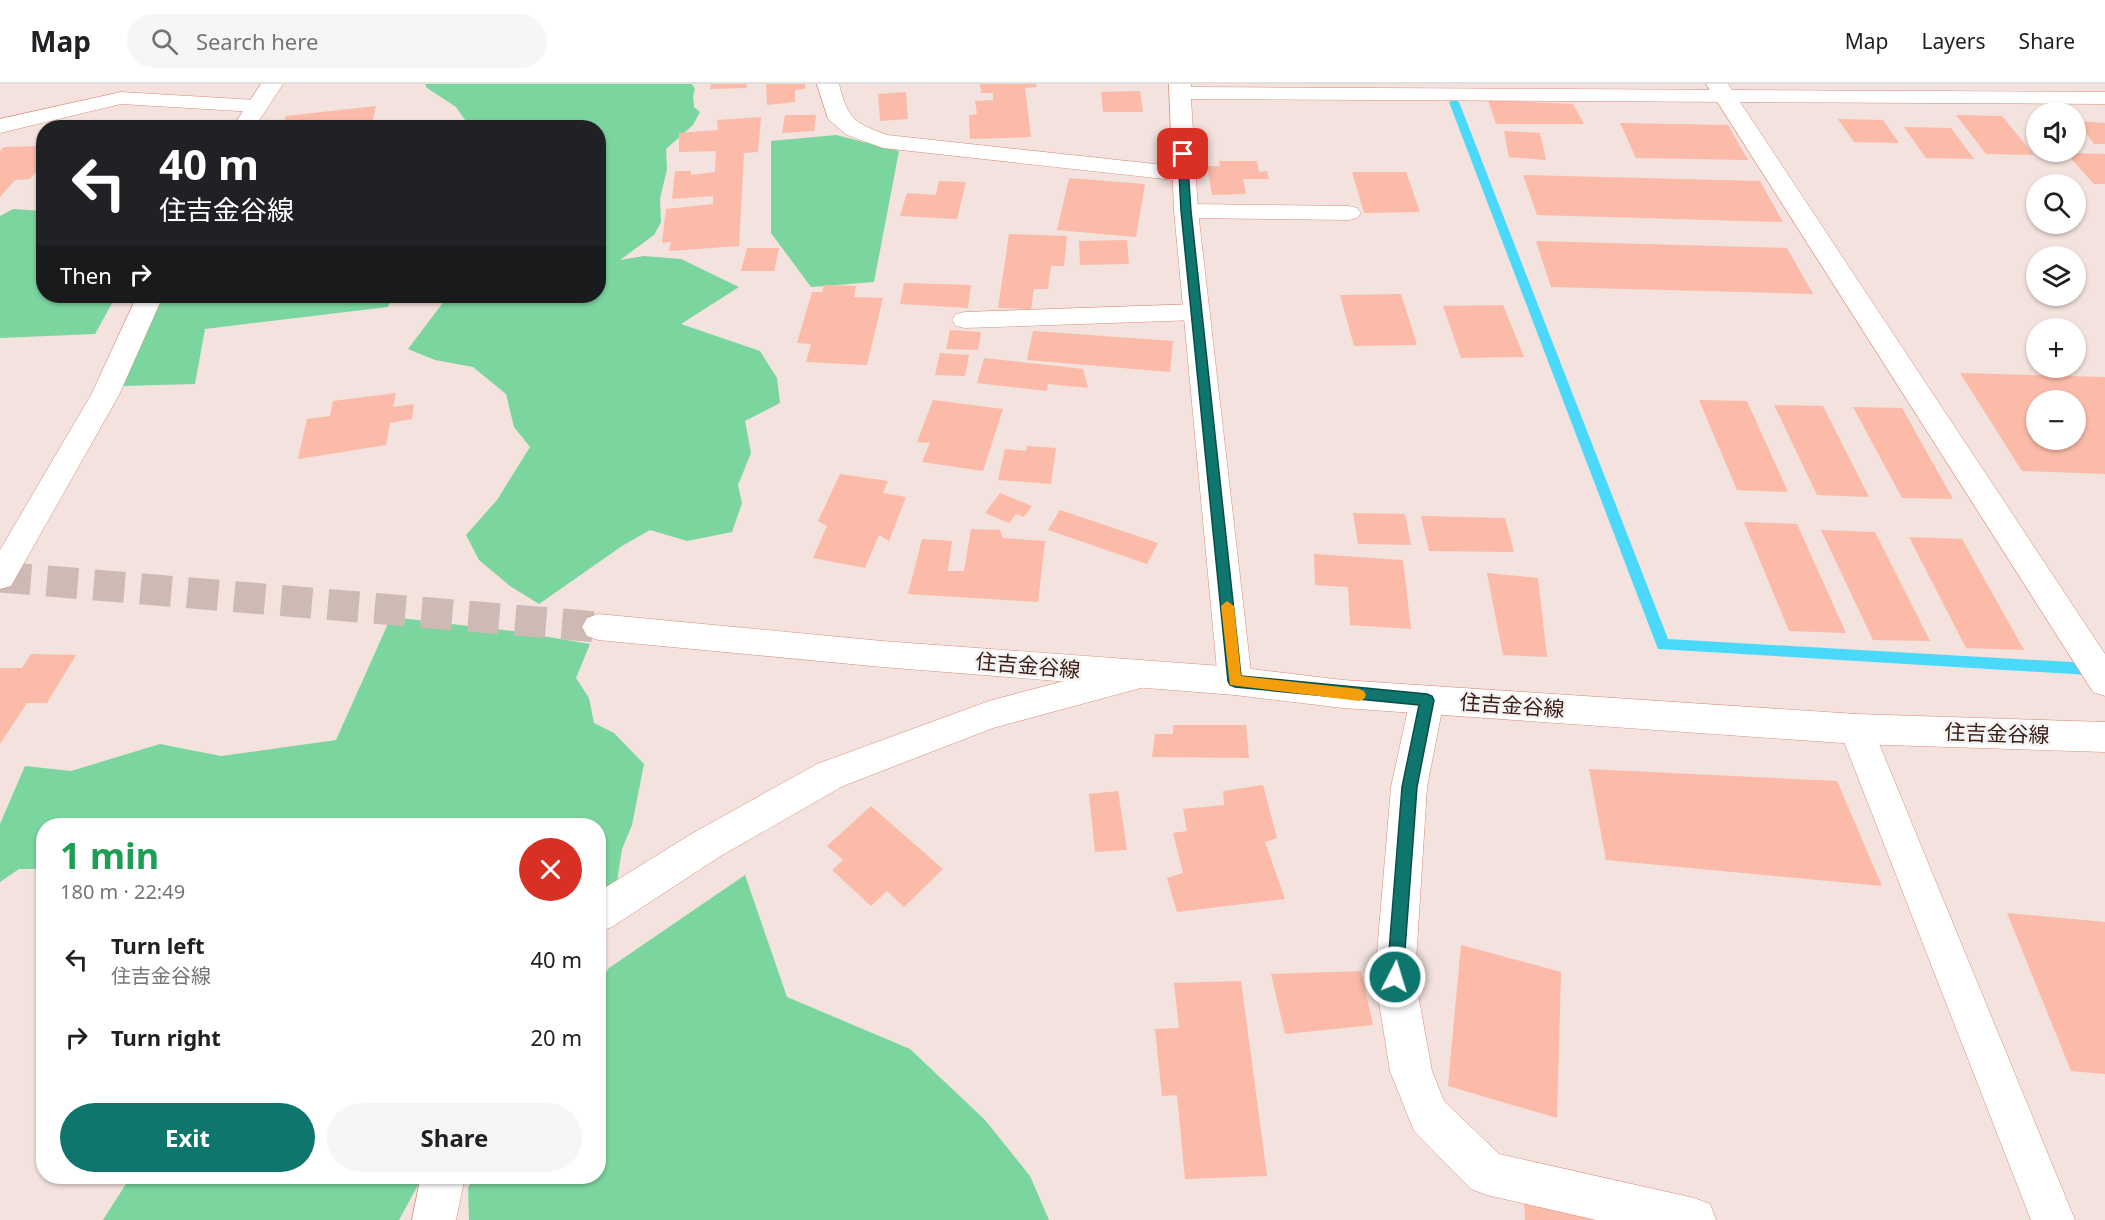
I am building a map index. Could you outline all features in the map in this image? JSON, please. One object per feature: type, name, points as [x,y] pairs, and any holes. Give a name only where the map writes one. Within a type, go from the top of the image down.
[{"type":"street","points":[[248,120],[272,84]]},
{"type":"street","points":[[828,84],[836,114],[855,130],[883,141],[1183,174]]},
{"type":"street","points":[[1235,681],[1186,211],[1180,89],[1721,89],[2105,98]]},
{"type":"street","points":[[1721,89],[2105,682]]},
{"type":"street","points":[[0,126],[121,98],[256,106]]},
{"type":"street","points":[[1186,211],[1348,213]]},
{"type":"street","points":[[0,577],[105,395],[147,303]]},
{"type":"street","points":[[965,320],[1197,312]]},
{"type":"street","name":"住吉金谷線","points":[[598,627],[870,653],[1235,681],[1427,700],[1856,729],[2105,737]]},
{"type":"street","points":[[606,909],[705,845],[830,775],[990,716],[1140,675]]},
{"type":"street","points":[[1427,700],[1409,787],[1395,977],[1411,1071],[1429,1116],[1487,1173],[1694,1220]]},
{"type":"street","points":[[1856,729],[2053,1220]]},
{"type":"street","points":[[434,1220],[441,1184]]},
{"type":"green space","points":[[425,84],[692,84],[695,89],[694,107],[700,112],[693,125],[666,149],[667,169],[660,199],[661,222],[654,235],[620,260],[644,256],[681,259],[739,287],[681,324],[760,351],[777,378],[780,403],[745,421],[751,453],[738,485],[742,503],[732,532],[687,541],[650,530],[622,546],[539,604],[510,586],[479,560],[466,535],[497,500],[530,447],[514,427],[506,394],[473,367],[435,360],[408,349],[443,303],[606,303],[606,120],[465,120],[456,107],[427,88]]},
{"type":"green space","points":[[836,135],[899,151],[874,282],[811,287],[771,233],[771,141]]},
{"type":"green space","points":[[13,209],[36,211],[36,303],[112,303],[95,334],[0,338],[0,216]]},
{"type":"green space","points":[[159,303],[389,303],[388,307],[205,329],[195,384],[123,386]]},
{"type":"green space","points":[[391,617],[513,631],[590,644],[576,678],[589,698],[594,723],[614,733],[644,764],[632,825],[622,849],[612,915],[606,925],[606,818],[36,818],[36,869],[19,869],[0,882],[0,824],[25,766],[71,771],[160,744],[221,756],[336,740]]},
{"type":"green space","points":[[745,875],[787,997],[910,1049],[985,1120],[1030,1176],[1049,1220],[469,1220],[468,1188],[470,1184],[606,1184],[606,972]]},
{"type":"green space","points":[[126,1184],[419,1184],[399,1220],[103,1220]]},
{"type":"building","points":[[711,84],[747,84],[746,88],[710,89]]},
{"type":"building","points":[[766,84],[805,84],[805,89],[795,90],[795,102],[767,105]]},
{"type":"building","points":[[980,84],[1036,84],[1037,87],[1025,88],[1031,137],[970,139],[969,115],[977,114],[975,101],[993,100],[993,93],[981,93]]},
{"type":"building","points":[[1140,91],[1143,112],[1103,112],[1101,92]]},
{"type":"building","points":[[906,92],[908,119],[880,121],[878,94]]},
{"type":"building","points":[[1488,100],[1573,104],[1584,124],[1496,124]]},
{"type":"building","points":[[376,106],[373,120],[285,120],[286,116]]},
{"type":"building","points":[[785,115],[816,115],[814,131],[782,133]]},
{"type":"building","points":[[1956,115],[2002,116],[2026,145],[2026,155],[1986,154]]},
{"type":"building","points":[[761,117],[758,152],[744,153],[739,246],[669,251],[671,242],[662,243],[666,209],[713,204],[713,196],[672,199],[675,171],[691,171],[691,175],[715,172],[716,151],[679,152],[679,133],[718,130],[717,120]]},
{"type":"building","points":[[1838,119],[1883,120],[1899,143],[1854,142]]},
{"type":"building","points":[[2086,122],[2105,123],[2105,144],[2094,144],[2086,133]]},
{"type":"building","points":[[1620,123],[1728,125],[1748,160],[1636,158]]},
{"type":"building","points":[[1904,127],[1951,128],[1974,159],[1926,158]]},
{"type":"building","points":[[1504,131],[1540,133],[1546,160],[1509,157]]},
{"type":"building","points":[[36,146],[36,172],[30,179],[15,180],[0,197],[0,151],[4,147]]},
{"type":"building","points":[[2086,154],[2105,154],[2105,184],[2094,184],[2074,162],[2086,162]]},
{"type":"building","points":[[1219,161],[1257,161],[1259,172],[1267,171],[1269,179],[1243,179],[1246,194],[1212,195],[1207,166],[1220,166]]},
{"type":"building","points":[[1352,172],[1406,172],[1420,212],[1364,213]]},
{"type":"building","points":[[1523,175],[1760,181],[1783,222],[1537,215]]},
{"type":"building","points":[[1069,178],[1145,184],[1136,237],[1057,230]]},
{"type":"building","points":[[939,181],[966,182],[957,219],[900,216],[907,193],[936,195]]},
{"type":"building","points":[[1009,234],[1067,236],[1064,266],[1051,266],[1048,289],[1034,289],[1031,309],[998,308]]},
{"type":"building","points":[[1127,240],[1129,264],[1080,265],[1079,241]]},
{"type":"building","points":[[1536,241],[1787,248],[1813,294],[1551,287]]},
{"type":"building","points":[[747,248],[779,248],[774,271],[741,271]]},
{"type":"building","points":[[904,283],[971,285],[968,308],[900,304]]},
{"type":"building","points":[[824,285],[856,286],[854,297],[883,298],[867,365],[806,362],[811,344],[797,343],[812,292],[822,292]]},
{"type":"building","points":[[1401,294],[1417,345],[1354,346],[1340,295]]},
{"type":"building","points":[[1503,305],[1524,357],[1461,358],[1443,306]]},
{"type":"building","points":[[950,330],[981,332],[978,350],[946,349]]},
{"type":"building","points":[[1033,331],[1173,341],[1170,372],[1027,360]]},
{"type":"building","points":[[940,353],[969,355],[965,376],[935,375]]},
{"type":"building","points":[[984,358],[1083,369],[1088,388],[1048,384],[1047,391],[977,383]]},
{"type":"building","points":[[1960,373],[2026,375],[2026,378],[2105,377],[2105,474],[2022,471]]},
{"type":"building","points":[[396,393],[393,407],[414,404],[412,419],[390,423],[386,445],[298,459],[307,419],[330,416],[333,401]]},
{"type":"building","points":[[933,400],[1003,409],[983,471],[922,462],[930,443],[917,442]]},
{"type":"building","points":[[1699,400],[1747,401],[1788,492],[1737,490]]},
{"type":"building","points":[[1774,405],[1823,406],[1869,497],[1817,495]]},
{"type":"building","points":[[1853,407],[1902,408],[1953,499],[1902,498]]},
{"type":"building","points":[[1027,446],[1056,448],[1051,484],[998,480],[1005,449],[1026,451]]},
{"type":"building","points":[[840,474],[888,481],[883,493],[906,497],[889,541],[879,535],[865,568],[813,558],[827,526],[818,521]]},
{"type":"building","points":[[1000,493],[1032,506],[1024,517],[1016,514],[1009,523],[985,513]]},
{"type":"building","points":[[1060,510],[1158,543],[1147,564],[1048,530]]},
{"type":"building","points":[[1353,513],[1405,514],[1411,545],[1358,544]]},
{"type":"building","points":[[1421,516],[1505,518],[1514,552],[1429,551]]},
{"type":"building","points":[[1744,522],[1797,524],[1846,633],[1789,631]]},
{"type":"building","points":[[971,529],[1000,530],[1003,538],[1045,541],[1038,602],[908,594],[922,539],[952,541],[948,571],[964,571]]},
{"type":"building","points":[[1821,530],[1875,532],[1930,641],[1873,640]]},
{"type":"building","points":[[1909,537],[1962,539],[2024,650],[1966,648]]},
{"type":"building","points":[[1314,554],[1403,560],[1411,629],[1350,625],[1348,587],[1315,585]]},
{"type":"building","points":[[1487,573],[1538,578],[1547,657],[1503,655]]},
{"type":"building","points":[[31,654],[76,655],[47,703],[27,703],[0,744],[0,668],[22,668]]},
{"type":"building","points":[[1173,725],[1246,725],[1249,758],[1152,757],[1155,734],[1173,734]]},
{"type":"building","points":[[1589,769],[1837,781],[1882,886],[1606,860]]},
{"type":"building","points":[[1263,785],[1277,838],[1265,842],[1285,899],[1177,912],[1167,878],[1183,873],[1173,833],[1187,831],[1183,809],[1224,805],[1223,791]]},
{"type":"building","points":[[1118,791],[1127,850],[1095,852],[1089,794]]},
{"type":"building","points":[[871,806],[943,869],[904,907],[887,891],[871,906],[832,870],[843,860],[827,846]]},
{"type":"building","points":[[2007,913],[2105,922],[2105,1074],[2071,1071]]},
{"type":"building","points":[[1461,945],[1561,972],[1557,1118],[1448,1086]]},
{"type":"building","points":[[1361,971],[1373,1025],[1285,1034],[1271,974]]},
{"type":"building","points":[[1241,981],[1267,1176],[1185,1179],[1177,1095],[1162,1096],[1155,1029],[1179,1028],[1174,983]]},
{"type":"building","points":[[1524,1197],[1633,1220],[1525,1220]]},
{"type":"waterway","points":[[1454,102],[1663,645],[2105,670]]},
{"type":"tunnel","points":[[0,577],[598,627]]},
{"type":"slow traffic","points":[[1227,606],[1235,681],[1359,695]]},
{"type":"route","points":[[1183,154],[1186,211],[1235,681],[1342,694],[1427,700],[1409,787],[1395,977]]}]
